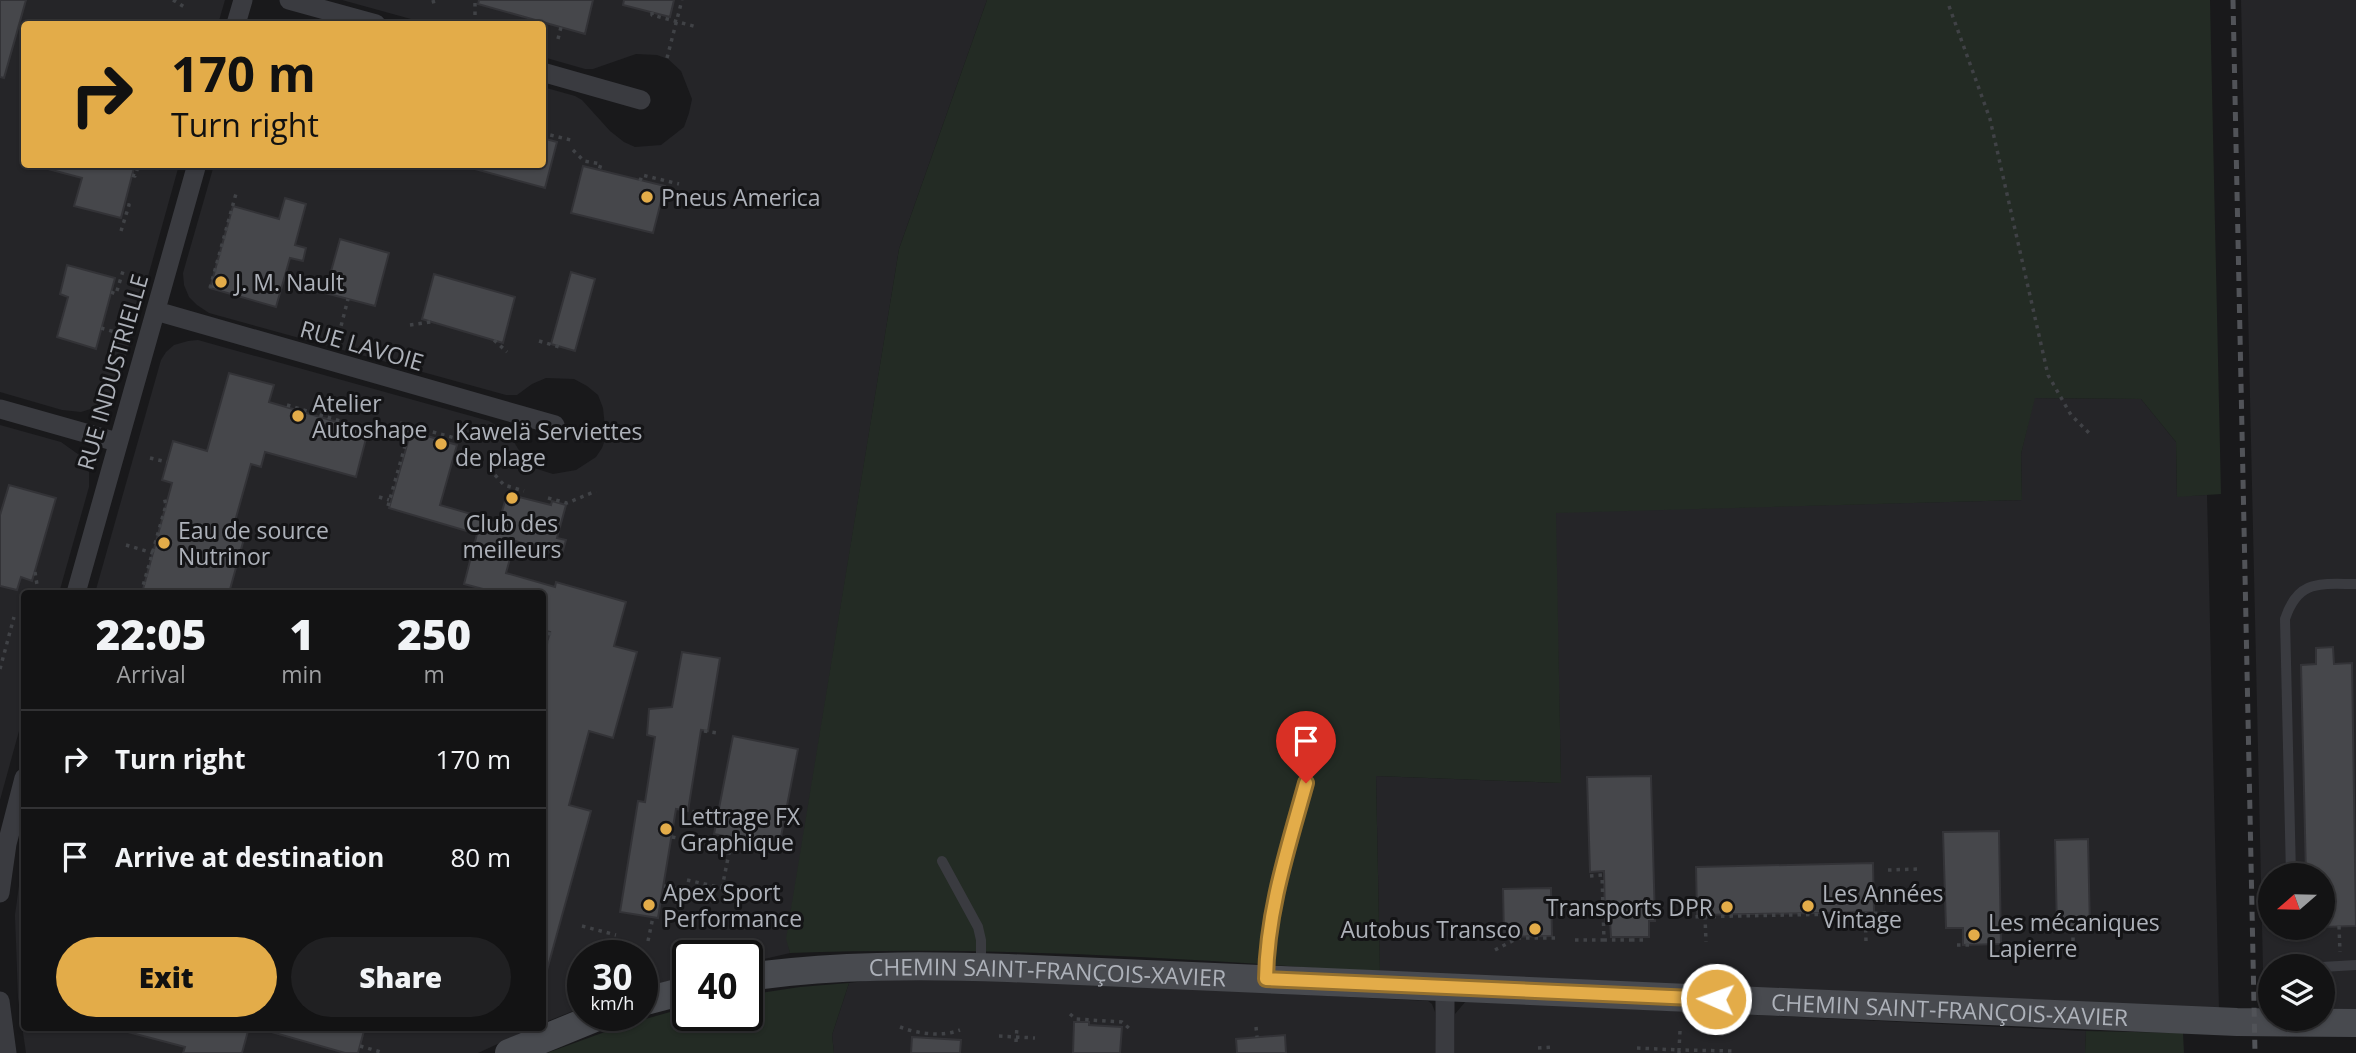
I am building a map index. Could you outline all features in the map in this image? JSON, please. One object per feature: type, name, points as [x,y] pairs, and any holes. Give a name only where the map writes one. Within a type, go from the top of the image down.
[{"type":"street","points":[[237,21],[243,0]]},
{"type":"street","points":[[289,0],[365,21]]},
{"type":"street","points":[[546,73],[641,100]]},
{"type":"street","name":"RUE INDUSTRIELLE","points":[[77,590],[196,168]]},
{"type":"street","name":"RUE LAVOIE","points":[[156,311],[555,425]]},
{"type":"street","points":[[0,409],[117,442]]},
{"type":"street","points":[[0,893],[7,844],[21,790]]},
{"type":"street","name":"CHEMIN SAINT-FRANÇOIS-XAVIER","points":[[763,975],[852,967],[981,967],[2237,1022],[2356,1023]]},
{"type":"street","points":[[1445,987],[1445,1053]]},
{"type":"street","points":[[0,1000],[7,1053]]},
{"type":"street","points":[[509,1053],[567,1029]]},
{"type":"lane","points":[[2291,863],[2285,619],[2288,608],[2301,591],[2308,587],[2315,584],[2356,584]]},
{"type":"lane","points":[[1266,979],[1268,934],[1274,898],[1306,783]]},
{"type":"lane","points":[[942,862],[978,926],[981,967]]},
{"type":"lane","points":[[2335,966],[2356,965]]},
{"type":"path","points":[[173,0],[186,8]]},
{"type":"path","points":[[667,58],[682,0]]},
{"type":"path","points":[[475,4],[475,17]]},
{"type":"path","points":[[1949,6],[1990,119],[2048,375],[2071,415],[2090,434]]},
{"type":"path","points":[[652,12],[652,15],[697,27]]},
{"type":"path","points":[[519,21],[521,16]]},
{"type":"path","points":[[558,39],[561,27]]},
{"type":"path","points":[[546,136],[575,141]]},
{"type":"path","points":[[573,150],[584,161],[601,164],[599,170]]},
{"type":"path","points":[[132,175],[135,176],[138,168]]},
{"type":"path","points":[[640,181],[642,175],[655,176],[660,183],[679,184]]},
{"type":"path","points":[[210,288],[213,267],[237,190]]},
{"type":"path","points":[[121,231],[128,205],[124,204]]},
{"type":"path","points":[[111,292],[116,294],[123,271]]},
{"type":"path","points":[[338,334],[348,299]]},
{"type":"path","points":[[410,325],[431,322]]},
{"type":"path","points":[[101,328],[130,336]]},
{"type":"path","points":[[494,340],[508,352]]},
{"type":"path","points":[[539,341],[563,348]]},
{"type":"path","points":[[288,405],[356,427],[378,430]]},
{"type":"path","points":[[400,423],[466,441]]},
{"type":"path","points":[[388,506],[411,425]]},
{"type":"path","points":[[150,458],[167,462]]},
{"type":"path","points":[[495,475],[504,485],[524,491]]},
{"type":"path","points":[[548,498],[567,503],[596,491]]},
{"type":"path","points":[[143,590],[166,506],[164,497]]},
{"type":"path","points":[[379,498],[389,500]]},
{"type":"path","points":[[126,545],[153,553]]},
{"type":"path","points":[[35,572],[38,590]]},
{"type":"path","points":[[0,669],[14,617]]},
{"type":"path","points":[[546,646],[550,632]]},
{"type":"path","points":[[704,731],[716,733]]},
{"type":"path","points":[[684,810],[701,813]]},
{"type":"path","points":[[672,837],[695,841]]},
{"type":"path","points":[[722,888],[732,838]]},
{"type":"path","points":[[1888,870],[1919,869]]},
{"type":"path","points":[[1590,876],[1602,875],[1604,940]]},
{"type":"path","points":[[687,880],[731,890]]},
{"type":"path","points":[[664,886],[685,890]]},
{"type":"path","points":[[1865,913],[1866,941]]},
{"type":"path","points":[[1687,917],[1889,913]]},
{"type":"path","points":[[1705,916],[1706,942]]},
{"type":"path","points":[[648,940],[653,918]]},
{"type":"path","points":[[582,926],[616,935]]},
{"type":"path","points":[[2339,926],[2340,966]]},
{"type":"path","points":[[2073,929],[2073,953]]},
{"type":"path","points":[[1495,950],[1518,937],[1557,938]]},
{"type":"path","points":[[1576,940],[1643,940]]},
{"type":"path","points":[[1957,945],[1973,945]]},
{"type":"path","points":[[1070,1014],[1081,1021],[1122,1022],[1132,1030]]},
{"type":"path","points":[[1017,1026],[1017,1039]]},
{"type":"path","points":[[900,1027],[936,1036],[960,1030]]},
{"type":"path","points":[[1256,1027],[1257,1037]]},
{"type":"path","points":[[1679,1052],[1680,1031]]},
{"type":"path","points":[[999,1036],[1035,1038]]},
{"type":"path","points":[[360,1046],[384,1053]]},
{"type":"path","points":[[1538,1048],[1554,1047]]},
{"type":"path","points":[[1637,1048],[1735,1053]]},
{"type":"shaded area","points":[[0,0],[225,0],[219,21],[21,21],[21,168],[178,168],[119,381],[110,397],[97,407],[81,412],[62,410],[0,392]]},
{"type":"shaded area","points":[[342,0],[987,0],[899,249],[789,925],[787,939],[790,953],[763,959],[763,940],[672,940],[672,980],[658,984],[658,940],[567,940],[567,1013],[546,1022],[546,590],[96,590],[161,360],[174,345],[188,341],[198,340],[489,421],[508,432],[526,462],[534,468],[553,474],[576,470],[596,457],[606,437],[603,408],[598,395],[574,379],[546,378],[517,395],[506,395],[209,313],[189,297],[184,285],[183,273],[213,168],[546,168],[546,88],[582,100],[610,131],[635,147],[661,145],[684,127],[692,99],[681,71],[668,59],[657,55],[636,54],[593,69],[585,69],[546,58],[546,21],[418,21]]},
{"type":"shaded area","points":[[987,0],[2210,0],[2221,494],[2177,497],[2176,442],[2141,399],[2035,398],[2021,454],[2022,500],[1556,513],[1561,783],[1376,776],[1380,973],[1085,954],[938,951],[790,953],[786,939],[899,249]]},
{"type":"shaded area","points":[[2241,0],[2356,0],[2356,1014],[2335,1014],[2335,954],[2263,954],[2262,940],[2335,940],[2335,863],[2261,863]]},
{"type":"shaded area","points":[[2034,398],[2141,399],[2176,442],[2177,496],[2207,495],[2219,1010],[1380,973],[1376,776],[1561,783],[1555,512],[2022,500],[2021,454]]},
{"type":"shaded area","points":[[0,425],[61,442],[82,457],[89,472],[89,487],[60,590],[21,590],[21,724],[0,800]]},
{"type":"shaded area","points":[[21,870],[21,1019],[18,998],[15,915]]},
{"type":"shaded area","points":[[898,977],[978,978],[1428,1001],[1435,1012],[1436,1053],[834,1053],[832,1035],[849,983]]},
{"type":"shaded area","points":[[849,983],[832,1035],[834,1053],[547,1053],[608,1031],[658,1031],[658,1015],[672,1012],[672,1031],[763,1031],[763,993]]},
{"type":"shaded area","points":[[1466,1001],[2086,1031],[2085,1053],[1455,1053],[1455,1014]]},
{"type":"shaded area","points":[[23,1031],[525,1031],[478,1053],[26,1053]]},
{"type":"shaded area","points":[[2086,1031],[2183,1033],[2184,1053],[2085,1053]]},
{"type":"building","points":[[0,0],[26,0],[4,78],[0,77]]},
{"type":"building","points":[[479,0],[593,0],[585,34],[478,4]]},
{"type":"building","points":[[624,0],[674,0],[670,17],[623,5]]},
{"type":"building","points":[[546,139],[557,142],[545,188],[475,169],[546,168]]},
{"type":"building","points":[[583,166],[665,186],[653,233],[571,213]]},
{"type":"building","points":[[134,168],[121,218],[74,206],[82,178],[48,169]]},
{"type":"building","points":[[285,198],[306,204],[295,245],[306,248],[303,261],[290,258],[276,307],[210,288],[233,206],[279,219]]},
{"type":"building","points":[[340,239],[389,253],[375,306],[325,293]]},
{"type":"building","points":[[67,265],[115,278],[96,349],[57,337],[68,297],[60,294]]},
{"type":"building","points":[[571,272],[595,279],[575,351],[551,344]]},
{"type":"building","points":[[434,274],[515,297],[503,343],[422,319]]},
{"type":"building","points":[[229,373],[274,385],[269,402],[368,431],[356,477],[265,452],[261,467],[251,464],[234,525],[247,528],[230,590],[143,590],[172,483],[162,480],[173,441],[207,451]]},
{"type":"building","points":[[411,431],[457,445],[440,505],[499,522],[507,494],[551,505],[552,501],[566,505],[557,538],[566,540],[562,554],[515,541],[506,573],[555,587],[556,582],[626,602],[614,646],[637,652],[613,738],[589,731],[569,805],[591,811],[547,970],[546,646],[550,632],[546,631],[546,590],[487,590],[464,584],[477,534],[389,508]]},
{"type":"building","points":[[9,485],[56,498],[32,581],[21,577],[17,590],[0,586],[0,515]]},
{"type":"building","points":[[2333,647],[2334,664],[2352,663],[2356,926],[2335,927],[2335,863],[2306,863],[2301,665],[2316,664],[2316,648]]},
{"type":"building","points":[[682,652],[720,658],[708,731],[701,730],[688,811],[676,809],[658,918],[620,912],[638,801],[645,802],[655,737],[647,735],[649,709],[672,707]]},
{"type":"building","points":[[733,736],[798,749],[779,847],[714,834]]},
{"type":"building","points":[[1651,776],[1655,921],[1649,921],[1649,937],[1611,937],[1610,921],[1605,921],[1604,871],[1590,872],[1587,777]]},
{"type":"building","points":[[1999,831],[2001,944],[1963,945],[1963,928],[1946,928],[1943,832]]},
{"type":"building","points":[[2088,839],[2090,929],[2057,930],[2055,840]]},
{"type":"building","points":[[1873,863],[1874,912],[1697,915],[1696,867]]},
{"type":"building","points":[[1551,888],[1552,936],[1504,937],[1503,889]]},
{"type":"building","points":[[1074,1022],[1122,1027],[1120,1053],[1073,1053]]},
{"type":"building","points":[[248,1031],[242,1053],[183,1053],[185,1047],[128,1032]]},
{"type":"building","points":[[268,1031],[364,1031],[358,1053],[345,1053]]},
{"type":"building","points":[[1285,1035],[1286,1053],[1237,1053],[1236,1039]]},
{"type":"building","points":[[912,1037],[961,1040],[960,1053],[911,1053]]},
{"type":"railway","points":[[2233,0],[2255,1053]]},
{"type":"place","name":"Pneus America","points":[[647,197]]},
{"type":"place","name":"J. M. Nault","points":[[221,282]]},
{"type":"place","name":"Atelier Autoshape","points":[[298,416]]},
{"type":"place","name":"Kawelä Serviettes de plage","points":[[441,444]]},
{"type":"place","name":"Club des meilleurs","points":[[512,498]]},
{"type":"place","name":"Eau de source Nutrinor","points":[[164,543]]},
{"type":"place","name":"Lettrage FX Graphique","points":[[666,829]]},
{"type":"place","name":"Apex Sport Performance","points":[[649,905]]},
{"type":"place","name":"Les Années Vintage","points":[[1808,906]]},
{"type":"place","name":"Transports DPR","points":[[1727,907]]},
{"type":"place","name":"Autobus Transco","points":[[1535,929]]},
{"type":"place","name":"Les mécaniques Lapierre","points":[[1974,935]]},
{"type":"route","points":[[1306,783],[1274,898],[1266,947],[1266,979],[1716,999]]}]
